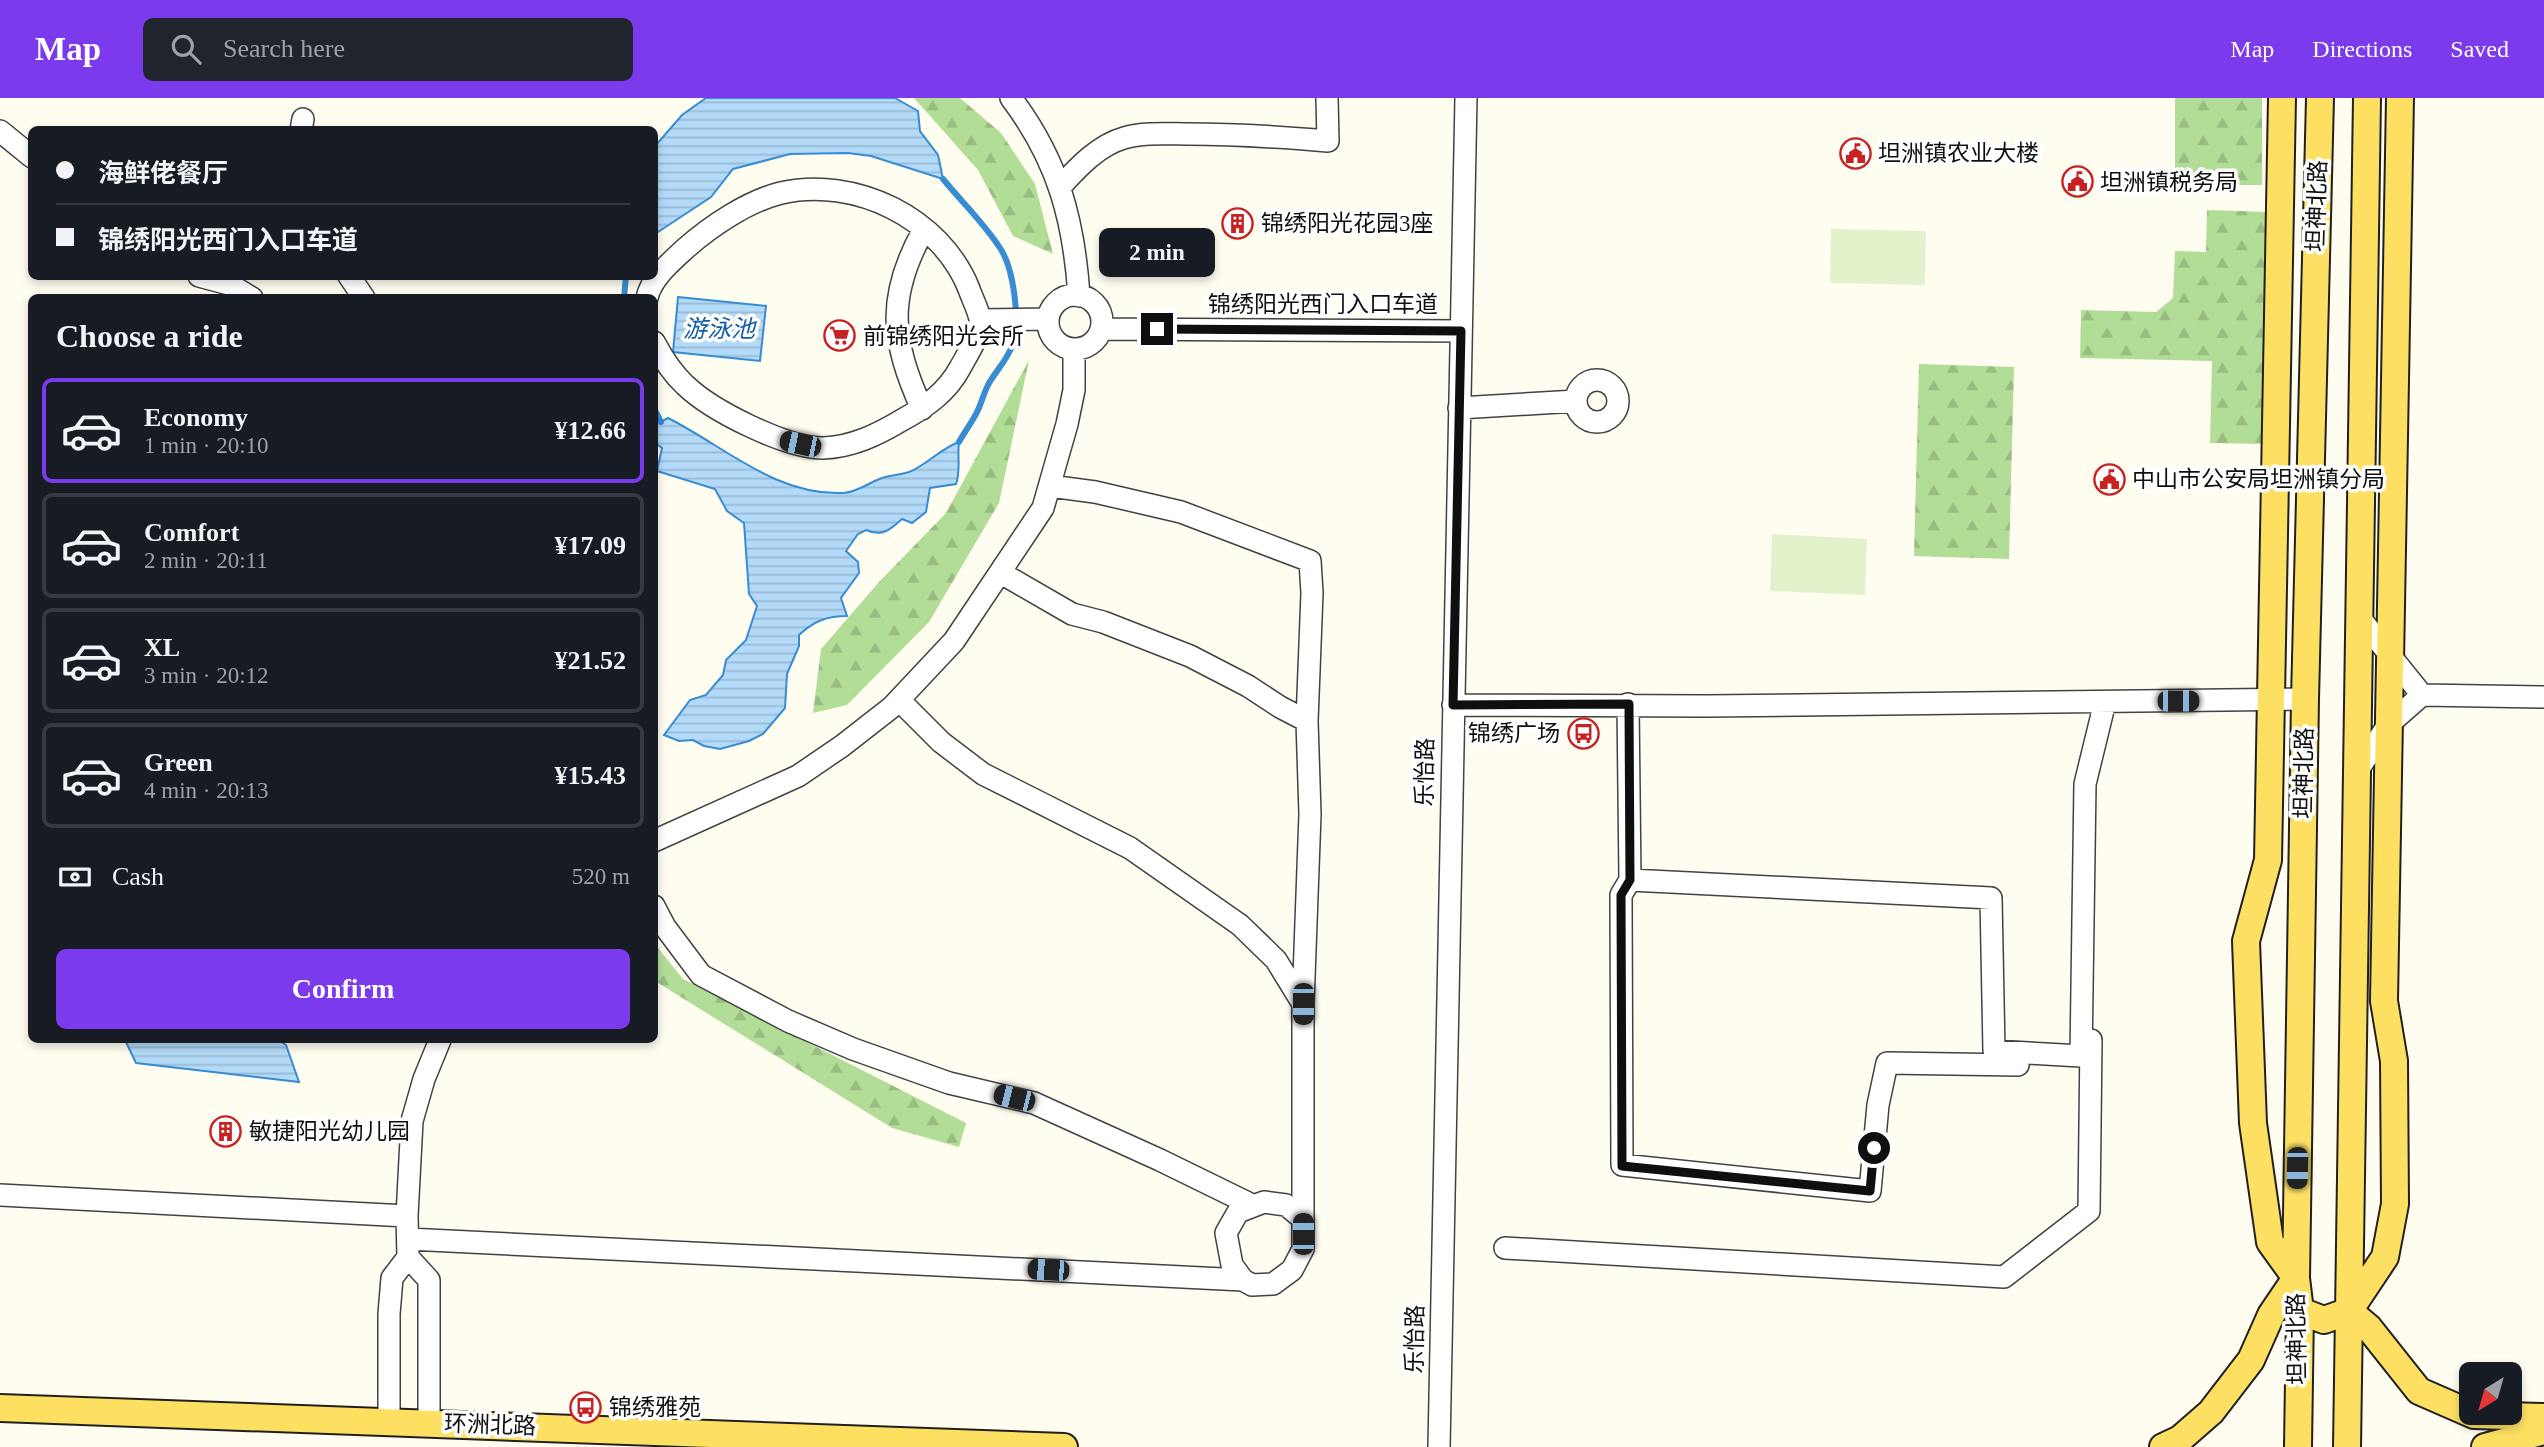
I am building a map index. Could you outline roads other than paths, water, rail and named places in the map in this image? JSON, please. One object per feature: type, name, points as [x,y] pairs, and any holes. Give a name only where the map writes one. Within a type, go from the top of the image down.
[{"type":"main road","points":[[2163,1447],[2180,1439],[2211,1412],[2251,1360],[2271,1315],[2295,1278],[2270,1242],[2253,1123],[2246,941],[2268,860],[2281,98]]},
{"type":"main road","name":"坦神北路","points":[[2298,1447],[2300,1311],[2295,1278],[2305,699],[2320,98]]},
{"type":"main road","name":"坦神北路","points":[[2347,1447],[2367,98]]},
{"type":"main road","points":[[2300,1311],[2324,1320],[2349,1311],[2385,1257],[2395,1204],[2394,1061],[2384,1001],[2400,98]]},
{"type":"main road","points":[[2349,1311],[2369,1328],[2419,1391],[2474,1415],[2544,1417]]},
{"type":"main road","name":"环洲北路","points":[[0,1408],[429,1422],[851,1443],[1064,1447]]},
{"type":"main road","points":[[2485,1447],[2544,1431]]},
{"type":"street","points":[[1011,98],[1061,186],[1072,231],[1079,296]]},
{"type":"street","points":[[1061,186],[1077,168],[1102,148],[1125,138],[1162,134],[1235,134],[1328,141],[1327,98]]},
{"type":"street","name":"乐怡路","points":[[1439,1447],[1466,98]]},
{"type":"street","points":[[0,131],[28,154]]},
{"type":"street","points":[[658,276],[715,225],[783,192],[837,191],[887,204],[904,213],[923,229],[950,255],[963,275],[980,320],[958,372],[942,392],[922,409],[859,442],[820,448],[781,440],[725,412],[684,384],[658,348]]},
{"type":"street","points":[[922,409],[909,380],[896,324],[900,283],[908,257],[923,229]]},
{"type":"street","points":[[218,280],[245,294]]},
{"type":"street","points":[[1079,296],[1087,298],[1100,311],[1102,329],[1092,344],[1074,350],[1057,343],[1048,328],[1048,319],[1050,311],[1062,298],[1079,296]]},
{"type":"street","points":[[980,320],[1048,319]]},
{"type":"street","name":"锦绣阳光西门入口车道","points":[[1102,329],[1461,331]]},
{"type":"street","points":[[658,839],[798,776],[842,746],[899,700],[954,641],[1044,508],[1074,390],[1074,350]]},
{"type":"street","points":[[1459,408],[1576,401]]},
{"type":"street","points":[[1050,485],[1095,492],[1181,512],[1310,561],[1312,593],[1307,721],[1310,814],[1303,1004],[1303,1219],[1303,1249],[1293,1270],[1273,1284],[1252,1285],[1243,1280],[1232,1265],[1226,1233],[1238,1212],[1264,1202],[1286,1205],[1303,1219]]},
{"type":"street","points":[[1001,573],[1072,614],[1103,622],[1191,656],[1307,721]]},
{"type":"street","points":[[2360,618],[2421,695]]},
{"type":"street","points":[[2358,770],[2388,725],[2421,695],[2544,698]]},
{"type":"street","points":[[1453,705],[1707,706],[2305,699]]},
{"type":"street","points":[[899,700],[941,742],[983,774],[1130,848],[1240,925],[1276,960],[1303,1004]]},
{"type":"street","points":[[2082,1226],[2081,1061],[2087,778],[2105,702]]},
{"type":"street","points":[[1629,704],[1630,880],[1621,895],[1622,1166],[1870,1191],[1878,1105],[1887,1063],[2081,1061]]},
{"type":"street","points":[[1505,1248],[2004,1277],[2082,1226],[2089,1211],[2091,1074],[2091,794],[2087,778]]},
{"type":"street","points":[[1630,880],[1991,898],[1994,1051],[2081,1061]]},
{"type":"street","points":[[658,914],[665,928],[701,975],[778,1016],[853,1049],[949,1083],[1034,1103],[1252,1205]]},
{"type":"street","points":[[389,1421],[389,1314],[392,1278],[408,1248],[412,1121],[424,1079],[439,1043]]},
{"type":"street","points":[[0,1195],[407,1216]]},
{"type":"street","points":[[408,1248],[1243,1280]]},
{"type":"street","points":[[408,1248],[429,1280],[429,1422]]},
{"type":"water","points":[[706,98],[895,98],[918,111],[920,131],[938,155],[943,179],[871,156],[848,153],[790,154],[733,169],[711,197],[658,232],[658,143],[682,115]]},
{"type":"water","name":"游泳池","points":[[678,297],[766,306],[760,361],[673,352]]},
{"type":"water","points":[[668,418],[773,478],[819,492],[848,493],[882,478],[909,472],[959,442],[956,484],[930,488],[926,512],[912,523],[902,519],[886,531],[877,533],[866,530],[858,534],[846,551],[858,562],[859,573],[841,598],[847,616],[821,620],[799,635],[799,646],[787,674],[785,708],[763,734],[720,749],[704,746],[693,740],[679,741],[664,735],[690,700],[706,695],[723,675],[726,660],[746,640],[757,606],[749,594],[744,523],[727,511],[715,489],[658,471],[662,448],[658,445],[658,423]]},
{"type":"water","points":[[126,1043],[283,1043],[286,1045],[299,1082],[136,1063]]},
{"type":"waterway","points":[[943,179],[1004,254],[1012,279],[1016,307],[1011,349],[988,385],[976,414],[959,442]]},
{"type":"waterway","points":[[624,294],[626,280]]},
{"type":"waterway","points":[[658,416],[661,422]]},
{"type":"place","name":"坦洲镇农业大楼","points":[[1855,153]]},
{"type":"place","name":"坦洲镇税务局","points":[[2077,182]]},
{"type":"place","name":"锦绣阳光花园3座","points":[[1238,223]]},
{"type":"place","name":"前锦绣阳光会所","points":[[840,336]]},
{"type":"place","name":"中山市公安局坦洲镇分局","points":[[2109,479]]},
{"type":"place","name":"锦绣广场","points":[[1583,733]]},
{"type":"place","name":"敏捷阳光幼儿园","points":[[226,1131]]},
{"type":"place","name":"锦绣雅苑","points":[[586,1407]]}]
